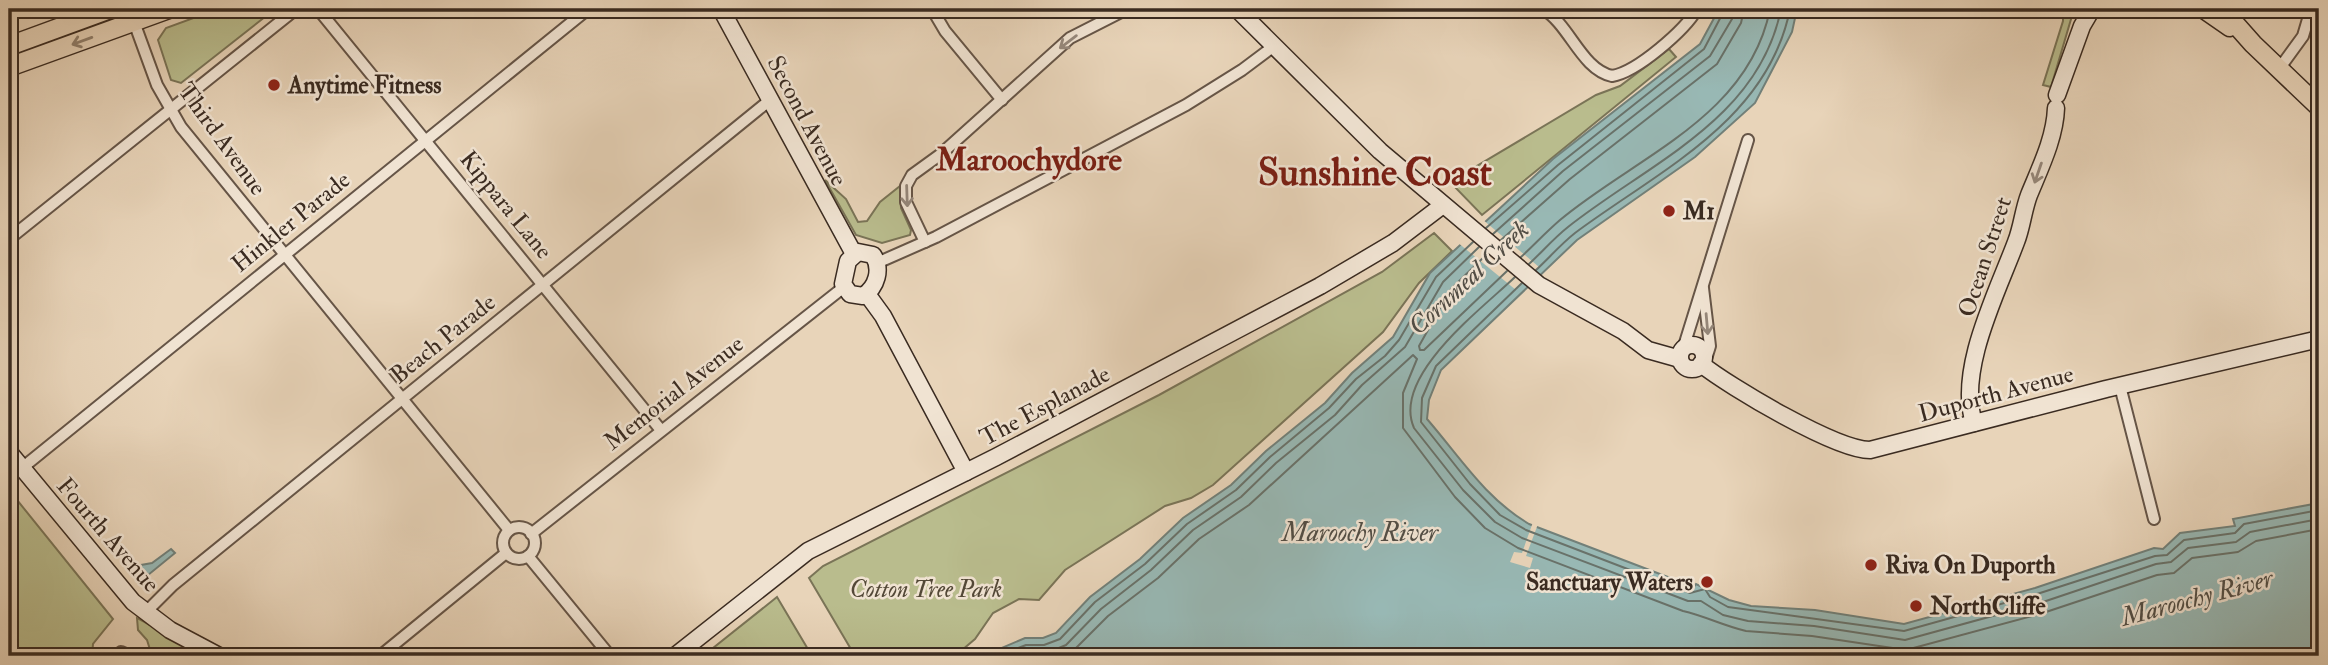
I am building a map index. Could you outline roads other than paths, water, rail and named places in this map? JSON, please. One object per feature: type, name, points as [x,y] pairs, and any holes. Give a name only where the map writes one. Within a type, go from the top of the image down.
[{"type":"main road","points":[[9,46],[110,9]]},
{"type":"main road","points":[[12,63],[169,9]]},
{"type":"main road","points":[[2204,9],[2253,44]]},
{"type":"main road","points":[[2222,9],[2253,44],[2319,107]]},
{"type":"street","points":[[9,239],[296,9]]},
{"type":"street","name":"Kippara Lane","points":[[318,9],[660,429]]},
{"type":"street","name":"Hinkler Parade","points":[[22,468],[588,9]]},
{"type":"street","name":"Second Avenue","points":[[721,9],[854,254]]},
{"type":"street","points":[[932,9],[945,31],[1002,100]]},
{"type":"street","points":[[925,242],[906,202],[908,181],[916,170],[941,154],[1070,38],[1127,9]]},
{"type":"street","points":[[1237,9],[1346,120],[1529,276],[1559,298],[1626,333],[1648,350],[1682,353]]},
{"type":"street","points":[[1543,9],[1559,22],[1596,69],[1612,76],[1625,72],[1678,34],[1697,9]]},
{"type":"street","name":"Ocean Street","points":[[2080,9],[2082,26]]},
{"type":"street","name":"Ocean Street","points":[[1974,423],[1968,399],[1972,371],[2006,262],[2016,242],[2038,176],[2057,101],[2082,26],[2092,9]]},
{"type":"street","points":[[2279,69],[2302,36],[2311,9]]},
{"type":"street","name":"Third Avenue","points":[[134,22],[169,109],[284,255],[509,530]]},
{"type":"street","points":[[877,263],[925,242],[1202,96],[1274,46]]},
{"type":"street","name":"Beach Parade","points":[[145,613],[173,585],[770,100]]},
{"type":"street","points":[[1703,288],[1710,346],[1704,362],[1686,369],[1682,353],[1748,140]]},
{"type":"street","name":"The Esplanade","points":[[675,656],[808,551],[966,472],[1320,286],[1393,243],[1443,205]]},
{"type":"street","points":[[870,252],[877,263],[875,281],[867,293],[850,294],[844,287],[845,267],[854,254],[870,252]]},
{"type":"street","name":"Memorial Avenue","points":[[531,534],[660,429],[844,287]]},
{"type":"street","points":[[867,293],[883,316],[966,472]]},
{"type":"street","name":"Duporth Avenue","points":[[1682,353],[1699,349],[1704,362],[1737,391],[1841,444],[1862,450],[2319,339]]},
{"type":"street","points":[[2120,386],[2154,519]]},
{"type":"street","name":"Fourth Avenue","points":[[9,452],[109,576],[145,613],[219,656]]},
{"type":"street","points":[[519,527],[531,534],[534,548],[528,556],[514,558],[506,553],[503,544],[509,530],[519,527]]},
{"type":"street","points":[[380,656],[506,553]]},
{"type":"street","points":[[528,556],[610,656]]},
{"type":"street","points":[[117,656],[121,652],[130,656]]},
{"type":"water","name":"Maroochy River","points":[[1719,9],[1797,9],[1792,32],[1755,103],[1695,157],[1577,240],[1441,370],[1429,400],[1427,419],[1486,489],[1513,514],[1529,524],[1694,587],[1696,584],[1729,600],[1751,606],[1815,610],[1904,624],[2035,588],[2154,548],[2163,549],[2180,533],[2235,526],[2233,519],[2319,503],[2319,656],[983,656],[1025,638],[1043,638],[1056,633],[1090,597],[1140,559],[1183,518],[1231,485],[1266,451],[1325,403],[1352,373],[1393,337],[1430,273],[1553,159],[1700,44]]},
{"type":"water","points":[[171,549],[175,553],[142,580],[130,567],[152,563]]},
{"type":"place","name":"Anytime Fitness","points":[[274,85]]},
{"type":"place","name":"M1","points":[[1669,211]]},
{"type":"place","name":"Riva On Duporth","points":[[1871,565]]},
{"type":"place","name":"Sanctuary Waters","points":[[1707,582]]},
{"type":"place","name":"NorthCliffe","points":[[1916,606]]},
{"type":"district","name":"Maroochydore","points":[[1029,160]]},
{"type":"district","name":"Sunshine Coast","points":[[1375,173]]},
{"type":"water label","name":"Cornmeal Creek","points":[[1469,278]]},
{"type":"park label","name":"Cotton Tree Park","points":[[926,589]]}]
